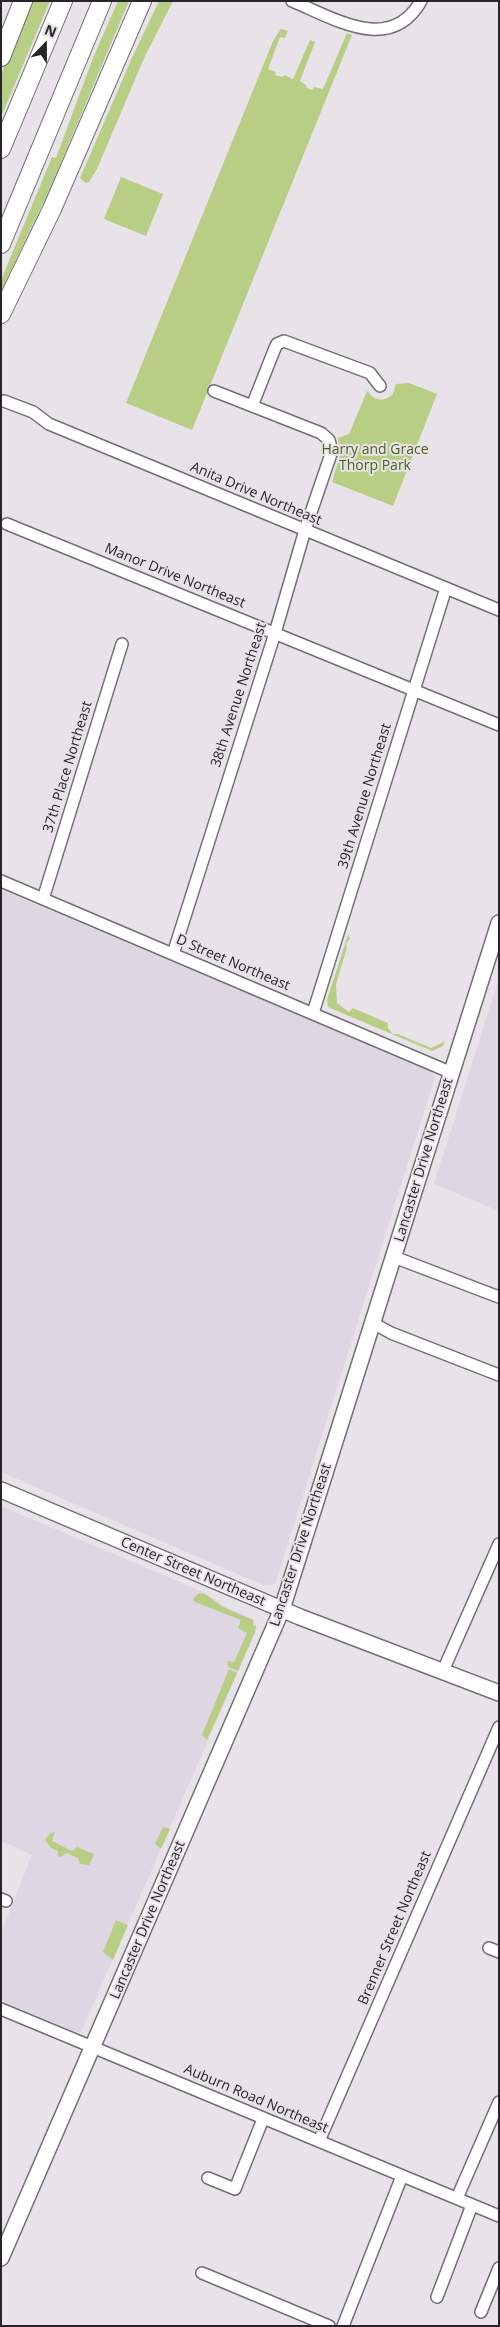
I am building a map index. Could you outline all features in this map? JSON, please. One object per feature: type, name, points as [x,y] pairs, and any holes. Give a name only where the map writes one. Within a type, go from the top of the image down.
[{"type":"highway","points":[[1,58],[23,1]]},
{"type":"highway","points":[[1,149],[63,1]]},
{"type":"highway","points":[[1,244],[102,1]]},
{"type":"highway","points":[[1,314],[52,209],[142,1]]},
{"type":"main road","name":"Lancaster Drive Northeast","points":[[1,2258],[282,1610],[499,923]]},
{"type":"main road","name":"Center Street Northeast","points":[[1,1490],[282,1610],[499,1693]]},
{"type":"street","points":[[292,1],[353,26],[375,30],[390,28],[405,20],[421,1]]},
{"type":"street","points":[[214,392],[252,406],[277,344],[284,341],[367,372],[380,386]]},
{"type":"street","name":"Anita Drive Northeast","points":[[4,401],[34,412],[49,424],[499,610]]},
{"type":"street","name":"38th Avenue Northeast","points":[[173,954],[275,633],[305,530],[330,460],[332,446],[326,436],[252,406]]},
{"type":"street","name":"Manor Drive Northeast","points":[[7,524],[275,633],[414,692],[499,725]]},
{"type":"street","name":"39th Avenue Northeast","points":[[313,1013],[446,588]]},
{"type":"street","name":"37th Place Northeast","points":[[43,898],[122,644]]},
{"type":"street","name":"D Street Northeast","points":[[1,881],[452,1073]]},
{"type":"street","points":[[394,1257],[499,1297]]},
{"type":"street","points":[[373,1323],[391,1333],[499,1375]]},
{"type":"street","points":[[442,1672],[499,1544]]},
{"type":"street","name":"Brenner Street Northeast","points":[[319,2142],[499,1727]]},
{"type":"street","name":"Auburn Road Northeast","points":[[1,2009],[499,2216]]},
{"type":"street","points":[[457,2198],[499,2102]]},
{"type":"street","points":[[208,2178],[235,2189],[263,2119]]},
{"type":"street","points":[[343,2326],[402,2176]]},
{"type":"street","points":[[437,2297],[472,2205]]},
{"type":"street","points":[[481,2312],[499,2268]]},
{"type":"street","points":[[202,2273],[329,2326]]},
{"type":"shaded area","points":[[1,890],[430,1070],[435,1077],[275,1584],[263,1585],[1,1472]]},
{"type":"shaded area","points":[[499,978],[499,1211],[434,1184]]},
{"type":"shaded area","points":[[1,1506],[203,1592],[222,1605],[253,1619],[257,1628],[81,2032],[73,2031],[1,2000],[1,1933],[32,1855],[1,1841]]},
{"type":"green space","points":[[29,1],[50,1],[1,117],[1,75]]},
{"type":"green space","points":[[118,1],[129,1],[48,193],[1,291],[1,280],[52,157],[56,158],[93,58]]},
{"type":"green space","points":[[159,1],[173,1],[145,56],[97,169],[89,182],[86,183],[80,178],[131,60]]},
{"type":"green space","points":[[281,29],[288,31],[285,38],[280,37],[268,69],[276,72],[275,75],[282,77],[284,75],[293,79],[310,40],[315,42],[300,81],[312,90],[314,87],[323,89],[347,33],[352,35],[192,430],[126,403],[273,41]]},
{"type":"green space","points":[[121,177],[163,194],[146,236],[104,219]]},
{"type":"green space","name":"Harry and Grace Thorp Park","points":[[409,383],[437,394],[393,506],[332,482],[340,455],[338,438],[349,434],[367,391],[373,397],[386,399],[393,394],[396,384]]},
{"type":"green space","points":[[348,935],[350,938],[346,944],[347,948],[336,984],[337,1003],[349,1012],[353,1008],[388,1023],[388,1028],[393,1034],[398,1034],[431,1048],[445,1041],[443,1046],[432,1051],[328,1007],[327,1000]]},
{"type":"green space","points":[[199,1593],[205,1594],[223,1607],[253,1620],[253,1625],[256,1627],[255,1632],[238,1671],[228,1667],[227,1661],[234,1662],[247,1633],[238,1628],[241,1620],[195,1602],[193,1599]]},
{"type":"green space","points":[[229,1669],[237,1673],[207,1740],[202,1735]]},
{"type":"green space","points":[[163,1827],[170,1829],[161,1849],[155,1844]]},
{"type":"green space","points":[[55,1831],[52,1841],[72,1851],[77,1847],[94,1854],[89,1865],[80,1864],[78,1858],[66,1853],[61,1857],[58,1856],[58,1851],[51,1848],[45,1840],[47,1836]]},
{"type":"green space","points":[[116,1920],[128,1925],[113,1960],[103,1952]]}]
